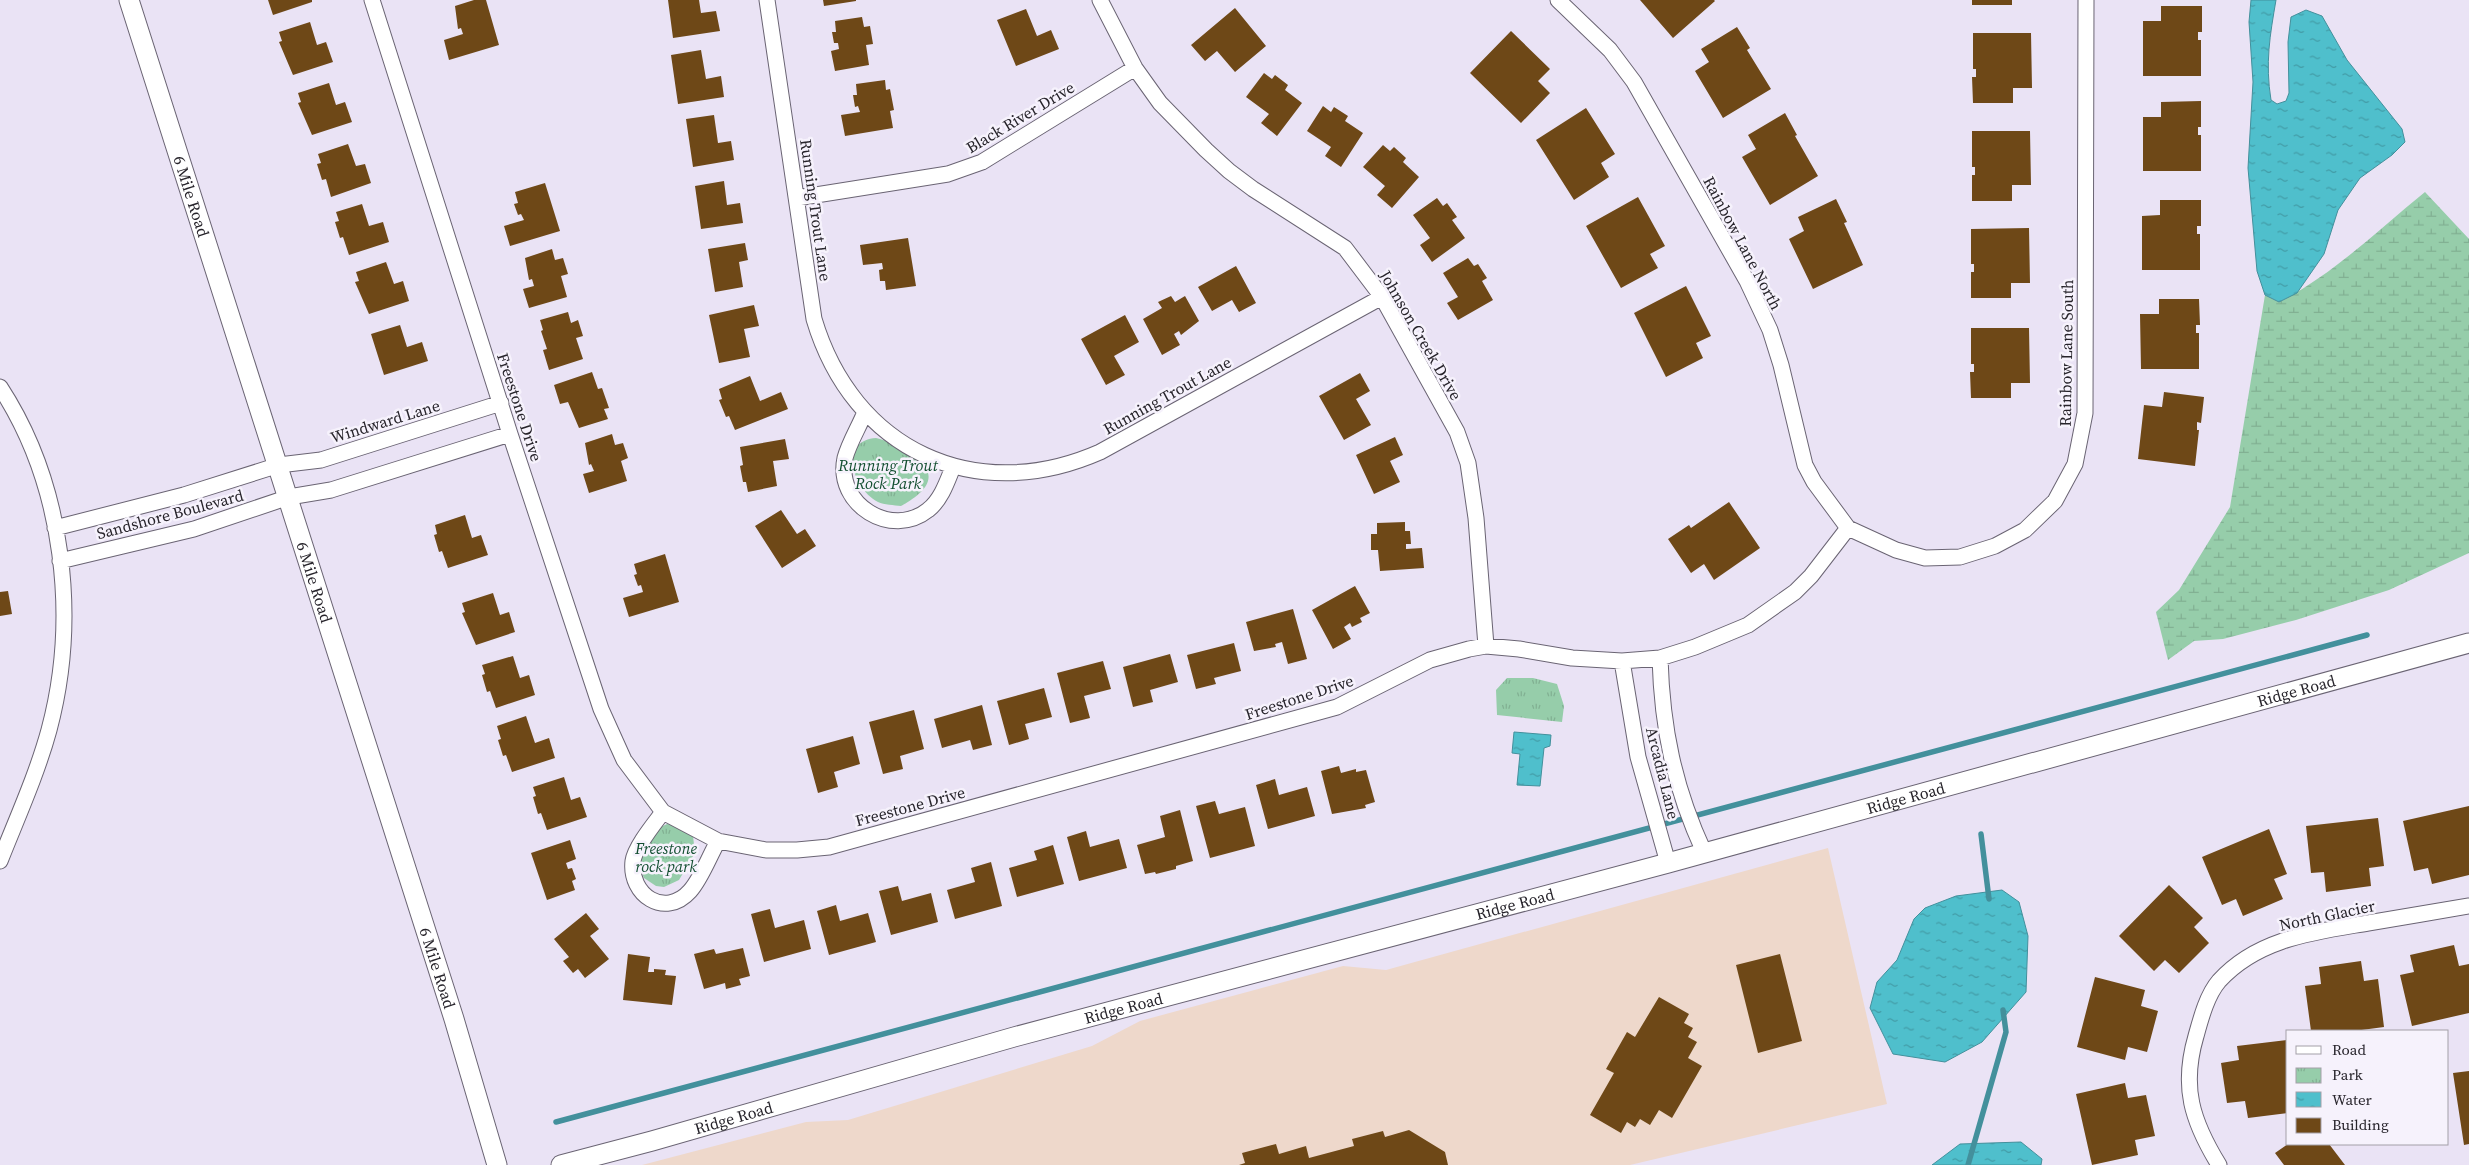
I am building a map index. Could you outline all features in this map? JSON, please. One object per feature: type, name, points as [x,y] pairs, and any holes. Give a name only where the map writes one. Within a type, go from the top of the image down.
[{"type":"street","name":"6 Mile Road","points":[[129,0],[279,465],[454,1019],[497,1165]]},
{"type":"street","name":"Freestone Drive","points":[[372,0],[510,434],[601,709],[624,760],[663,812],[718,840],[766,850],[829,847],[1337,707],[1430,660],[1486,646],[1519,649],[1572,658],[1622,661],[1660,658],[1719,639],[1770,611],[1811,576],[1848,528]]},
{"type":"street","name":"Running Trout Lane","points":[[767,0],[814,319],[819,335],[842,382],[865,412],[888,434],[929,457],[954,467],[976,471],[1009,473],[1052,469],[1080,461],[1108,448],[1382,297]]},
{"type":"street","name":"Johnson Creek Drive","points":[[1100,0],[1135,68],[1160,103],[1206,150],[1253,189],[1345,248],[1382,297],[1457,432],[1468,463],[1476,518],[1486,646]]},
{"type":"street","name":"Rainbow Lane North","points":[[1558,0],[1610,50],[1634,82],[1747,281],[1770,330],[1781,365],[1805,465],[1814,482],[1848,528]]},
{"type":"street","name":"Rainbow Lane South","points":[[1848,528],[1896,550],[1925,558],[1960,557],[1994,546],[2025,530],[2055,501],[2075,464],[2085,413],[2086,0]]},
{"type":"street","name":"Black River Drive","points":[[797,198],[948,174],[967,168],[982,162],[1135,68]]},
{"type":"street","points":[[0,388],[32,451],[55,528],[60,561],[64,626],[61,665],[55,700],[40,757],[0,861]]},
{"type":"street","name":"Windward Lane","points":[[279,465],[321,460],[501,404]]},
{"type":"street","points":[[865,412],[845,459],[845,473],[852,495],[868,512],[887,521],[897,522],[919,516],[930,508],[940,495],[954,467]]},
{"type":"street","points":[[289,497],[332,490],[510,434]]},
{"type":"street","name":"Sandshore Boulevard","points":[[55,528],[184,495],[279,465]]},
{"type":"street","name":"Sandshore Boulevard","points":[[60,561],[194,529],[289,497]]},
{"type":"street","name":"Ridge Road","points":[[561,1165],[652,1141],[1023,1034],[1668,863],[2469,644]]},
{"type":"street","name":"Arcadia Lane","points":[[1660,658],[1661,694],[1669,748],[1686,812],[1704,852]]},
{"type":"street","name":"Arcadia Lane","points":[[1622,661],[1638,757],[1668,863]]},
{"type":"street","points":[[663,812],[646,835],[633,859],[633,876],[637,886],[644,896],[651,900],[664,903],[673,901],[690,891],[718,840]]},
{"type":"street","name":"North Glacier","points":[[2219,1165],[2202,1137],[2189,1095],[2191,1054],[2203,1012],[2218,982],[2240,962],[2269,945],[2306,934],[2469,906]]},
{"type":"shaded area","points":[[1828,848],[1887,1104],[1630,1165],[642,1165],[806,1122],[848,1120],[1092,1046],[1140,1021],[1343,966],[1386,970]]},
{"type":"green space","points":[[2425,192],[2469,239],[2469,553],[2389,590],[2296,620],[2223,639],[2194,641],[2168,660],[2156,612],[2179,590],[2230,507],[2265,295],[2279,302],[2299,291],[2355,251]]},
{"type":"green space","name":"Running Trout Rock Park","points":[[876,438],[913,456],[927,469],[929,476],[924,488],[914,498],[901,506],[878,502],[869,496],[856,477],[853,456],[856,447],[864,441]]},
{"type":"green space","points":[[1507,678],[1533,678],[1557,684],[1564,706],[1562,722],[1497,715],[1496,690]]},
{"type":"green space","name":"Freestone rock park","points":[[667,824],[680,825],[693,836],[695,853],[679,880],[664,887],[656,886],[644,878],[640,868],[640,859],[657,829]]},
{"type":"water","points":[[2251,0],[2276,0],[2268,61],[2271,100],[2277,104],[2286,101],[2289,93],[2288,42],[2291,17],[2306,10],[2322,16],[2347,60],[2402,129],[2405,142],[2392,155],[2360,178],[2338,210],[2324,254],[2297,293],[2279,302],[2265,295],[2257,271],[2248,168],[2253,82],[2249,22]]},
{"type":"water","points":[[1514,732],[1551,735],[1550,746],[1544,748],[1540,786],[1517,785],[1520,754],[1512,753]]},
{"type":"water","points":[[2002,890],[2019,902],[2028,936],[2026,992],[1982,1042],[1945,1062],[1893,1054],[1870,1008],[1877,982],[1897,960],[1914,919],[1925,908],[1956,896]]},
{"type":"water","points":[[2021,1142],[2042,1159],[2041,1165],[1932,1165],[1960,1144]]},
{"type":"building","points":[[268,0],[312,0],[312,2],[273,15]]},
{"type":"building","points":[[474,0],[486,0],[499,45],[449,60],[444,40],[463,34],[461,28],[458,29],[455,6]]},
{"type":"building","points":[[668,0],[699,0],[701,13],[716,11],[720,31],[673,38]]},
{"type":"building","points":[[823,0],[856,0],[856,1],[824,6]]},
{"type":"building","points":[[1640,0],[1714,0],[1715,1],[1673,38]]},
{"type":"building","points":[[1972,0],[2012,0],[2012,5],[1972,5]]},
{"type":"building","points":[[2161,6],[2202,6],[2202,32],[2198,32],[2198,40],[2201,40],[2201,76],[2143,76],[2143,21],[2161,21]]},
{"type":"building","points":[[1235,8],[1266,46],[1235,72],[1217,51],[1205,61],[1191,45]]},
{"type":"building","points":[[1026,9],[1037,36],[1051,30],[1059,49],[1016,66],[997,20]]},
{"type":"building","points":[[862,17],[864,27],[870,26],[873,44],[866,45],[869,65],[835,71],[831,51],[839,49],[838,43],[834,43],[832,32],[836,32],[835,21]]},
{"type":"building","points":[[310,22],[317,45],[326,42],[333,62],[293,75],[279,42],[282,41],[279,32]]},
{"type":"building","points":[[1737,27],[1750,48],[1747,50],[1771,89],[1723,118],[1695,71],[1709,62],[1701,49]]},
{"type":"building","points":[[1511,31],[1550,69],[1538,81],[1550,93],[1521,123],[1470,73]]},
{"type":"building","points":[[1973,33],[2031,33],[2032,88],[2013,88],[2013,103],[1973,103],[1972,77],[1976,77],[1976,69],[1973,69]]},
{"type":"building","points":[[701,50],[706,79],[721,76],[724,97],[678,104],[671,55]]},
{"type":"building","points":[[1264,73],[1272,79],[1275,75],[1288,85],[1285,90],[1302,103],[1277,136],[1261,123],[1269,114],[1246,97]]},
{"type":"building","points":[[885,80],[886,90],[890,89],[894,110],[890,111],[893,128],[845,136],[841,115],[860,112],[858,106],[855,107],[853,95],[857,95],[856,84]]},
{"type":"building","points":[[329,83],[336,105],[345,102],[352,122],[312,135],[298,103],[301,102],[298,93]]},
{"type":"building","points":[[2201,101],[2201,127],[2198,127],[2198,135],[2201,135],[2201,171],[2143,171],[2143,117],[2161,117],[2161,102]]},
{"type":"building","points":[[1323,106],[1331,112],[1334,107],[1348,116],[1345,121],[1363,133],[1341,167],[1325,156],[1331,147],[1307,131]]},
{"type":"building","points":[[1586,108],[1615,154],[1601,163],[1609,177],[1574,200],[1536,140]]},
{"type":"building","points":[[1785,113],[1797,135],[1795,136],[1818,176],[1770,205],[1742,157],[1756,149],[1748,135]]},
{"type":"building","points":[[714,115],[718,143],[731,141],[734,160],[693,167],[686,119]]},
{"type":"building","points":[[1972,131],[2030,131],[2031,185],[2012,185],[2012,201],[1972,201],[1972,175],[1975,175],[1975,167],[1972,167]]},
{"type":"building","points":[[348,144],[356,166],[365,164],[371,183],[331,197],[326,179],[322,180],[317,164],[321,163],[318,154]]},
{"type":"building","points":[[1383,145],[1390,151],[1394,147],[1406,158],[1403,162],[1419,177],[1392,208],[1377,195],[1385,186],[1363,167]]},
{"type":"building","points":[[724,181],[727,205],[740,203],[743,223],[701,229],[695,186]]},
{"type":"building","points":[[545,183],[560,231],[510,246],[504,226],[524,220],[521,214],[518,215],[514,204],[518,203],[515,192]]},
{"type":"building","points":[[1638,197],[1665,246],[1650,254],[1658,268],[1621,288],[1586,226]]},
{"type":"building","points":[[1437,198],[1443,206],[1447,203],[1457,217],[1452,220],[1465,238],[1432,262],[1420,245],[1430,238],[1413,215]]},
{"type":"building","points":[[1836,199],[1847,222],[1844,223],[1863,265],[1813,289],[1789,239],[1804,231],[1798,217]]},
{"type":"building","points":[[2160,200],[2201,200],[2201,226],[2197,226],[2197,234],[2200,234],[2200,270],[2142,270],[2142,216],[2160,215]]},
{"type":"building","points":[[362,204],[369,226],[383,222],[389,242],[349,255],[343,237],[340,238],[335,222],[339,221],[336,212]]},
{"type":"building","points":[[2029,228],[2030,283],[2011,283],[2011,298],[1971,298],[1971,272],[1974,272],[1974,264],[1971,264],[1971,229]]},
{"type":"building","points":[[908,238],[916,286],[886,290],[885,281],[880,281],[879,270],[883,269],[882,263],[863,265],[860,245]]},
{"type":"building","points":[[745,243],[748,260],[739,262],[743,287],[715,292],[708,249]]},
{"type":"building","points":[[552,249],[555,260],[563,258],[568,274],[561,276],[567,297],[529,308],[523,289],[534,286],[532,279],[529,280],[525,258]]},
{"type":"building","points":[[1468,258],[1474,266],[1478,264],[1487,278],[1482,281],[1493,300],[1458,320],[1447,303],[1458,297],[1443,273]]},
{"type":"building","points":[[386,262],[394,284],[403,281],[409,301],[369,314],[355,282],[359,281],[356,272]]},
{"type":"building","points":[[1236,266],[1256,303],[1239,312],[1232,300],[1212,311],[1198,287]]},
{"type":"building","points":[[1686,286],[1711,336],[1696,343],[1703,358],[1666,377],[1634,313]]},
{"type":"building","points":[[1171,296],[1175,302],[1185,296],[1199,321],[1181,335],[1179,331],[1174,334],[1180,345],[1162,355],[1143,319],[1162,308],[1158,302]]},
{"type":"building","points":[[2159,299],[2199,299],[2200,325],[2196,325],[2196,333],[2199,333],[2199,369],[2141,369],[2140,314],[2159,314]]},
{"type":"building","points":[[754,305],[759,326],[744,329],[750,357],[719,363],[709,315]]},
{"type":"building","points":[[568,312],[571,323],[578,320],[583,336],[576,338],[583,359],[549,370],[543,350],[547,349],[541,331],[543,330],[540,320]]},
{"type":"building","points":[[1125,315],[1139,342],[1114,356],[1125,375],[1106,385],[1081,339]]},
{"type":"building","points":[[400,325],[407,347],[422,342],[428,361],[384,375],[371,334]]},
{"type":"building","points":[[1971,328],[2029,328],[2030,383],[2011,383],[2011,398],[1971,398],[1970,372],[1974,372],[1974,364],[1971,364]]},
{"type":"building","points":[[592,372],[598,389],[602,388],[609,408],[604,409],[608,419],[579,428],[568,402],[560,404],[554,385]]},
{"type":"building","points":[[1360,373],[1370,391],[1356,399],[1371,425],[1344,440],[1319,396]]},
{"type":"building","points":[[750,376],[760,401],[781,392],[788,409],[735,430],[729,416],[726,417],[719,400],[722,399],[719,389]]},
{"type":"building","points":[[2164,392],[2204,397],[2201,423],[2197,422],[2197,430],[2199,430],[2195,466],[2138,459],[2144,405],[2162,407]]},
{"type":"building","points":[[612,434],[615,445],[623,443],[628,458],[621,461],[627,481],[589,493],[583,474],[594,471],[591,464],[589,465],[585,443]]},
{"type":"building","points":[[1395,437],[1403,455],[1390,461],[1400,482],[1374,494],[1356,455]]},
{"type":"building","points":[[785,439],[789,459],[773,461],[777,486],[748,492],[746,482],[743,482],[740,466],[743,465],[740,447]]},
{"type":"building","points":[[1729,502],[1760,548],[1714,580],[1704,564],[1691,573],[1668,539],[1689,525],[1691,528]]},
{"type":"building","points":[[781,510],[797,534],[805,529],[816,546],[782,568],[755,526]]},
{"type":"building","points":[[465,515],[472,538],[481,535],[488,555],[448,568],[442,551],[439,552],[434,535],[437,534],[435,525]]},
{"type":"building","points":[[1405,522],[1405,531],[1410,531],[1411,544],[1406,544],[1406,549],[1422,548],[1424,568],[1380,571],[1378,550],[1371,550],[1371,534],[1377,534],[1377,523]]},
{"type":"building","points":[[665,554],[679,602],[629,617],[623,598],[643,592],[641,585],[638,586],[634,575],[637,574],[634,564]]},
{"type":"building","points":[[1355,586],[1370,613],[1360,618],[1362,622],[1352,627],[1350,623],[1344,627],[1351,639],[1333,649],[1312,610]]},
{"type":"building","points":[[8,591],[12,614],[0,616],[0,592]]},
{"type":"building","points":[[493,593],[500,615],[509,612],[515,632],[476,645],[462,613],[465,612],[462,603]]},
{"type":"building","points":[[1293,609],[1307,659],[1288,664],[1282,642],[1275,644],[1276,647],[1254,651],[1246,622]]},
{"type":"building","points":[[1234,643],[1241,671],[1214,678],[1216,684],[1196,689],[1187,655]]},
{"type":"building","points":[[1170,654],[1178,682],[1150,690],[1153,702],[1133,707],[1123,667]]},
{"type":"building","points":[[513,656],[520,678],[529,675],[535,695],[496,708],[490,691],[487,692],[482,675],[485,674],[482,665]]},
{"type":"building","points":[[1103,661],[1111,689],[1084,696],[1090,718],[1070,723],[1057,673]]},
{"type":"building","points":[[1044,688],[1052,717],[1025,724],[1029,739],[1009,745],[997,701]]},
{"type":"building","points":[[982,705],[992,745],[973,750],[970,740],[942,748],[934,719]]},
{"type":"building","points":[[914,710],[924,749],[900,756],[903,769],[883,774],[869,722]]},
{"type":"building","points":[[526,716],[535,743],[549,738],[555,758],[512,772],[506,755],[503,756],[498,740],[501,739],[497,726]]},
{"type":"building","points":[[853,736],[860,764],[834,772],[838,787],[818,793],[806,749]]},
{"type":"building","points":[[1339,766],[1341,773],[1356,769],[1356,772],[1366,770],[1375,802],[1365,805],[1366,808],[1332,814],[1321,771]]},
{"type":"building","points":[[564,777],[571,800],[580,797],[587,817],[547,830],[541,813],[538,814],[533,797],[536,796],[533,787]]},
{"type":"building","points":[[1275,779],[1279,795],[1307,787],[1315,816],[1268,829],[1256,785]]},
{"type":"building","points":[[1215,801],[1219,814],[1245,807],[1255,846],[1210,858],[1196,806]]},
{"type":"building","points":[[2469,806],[2469,875],[2432,884],[2428,868],[2414,871],[2403,821]]},
{"type":"building","points":[[1180,810],[1193,861],[1176,866],[1176,869],[1156,874],[1155,872],[1145,874],[1137,845],[1165,837],[1160,816]]},
{"type":"building","points":[[2378,818],[2384,866],[2369,868],[2371,886],[2326,892],[2324,872],[2311,873],[2306,826]]},
{"type":"building","points":[[2269,829],[2287,874],[2274,879],[2283,899],[2243,916],[2236,899],[2222,905],[2202,857]]},
{"type":"building","points":[[1086,831],[1090,847],[1119,839],[1127,868],[1079,881],[1067,837]]},
{"type":"building","points":[[570,840],[576,859],[566,863],[568,869],[572,868],[576,879],[572,881],[575,890],[547,900],[531,853]]},
{"type":"building","points":[[1053,845],[1064,884],[1017,897],[1009,868],[1037,860],[1034,851]]},
{"type":"building","points":[[991,862],[1002,906],[955,919],[947,890],[975,882],[971,868]]},
{"type":"building","points":[[2169,885],[2203,918],[2194,927],[2209,943],[2179,973],[2165,960],[2154,971],[2119,936]]},
{"type":"building","points":[[898,886],[902,901],[931,893],[938,922],[891,935],[879,891]]},
{"type":"building","points":[[836,905],[840,921],[868,913],[876,942],[829,955],[817,911]]},
{"type":"building","points":[[770,909],[775,928],[804,920],[811,949],[764,962],[751,914]]},
{"type":"building","points":[[586,913],[599,929],[590,936],[609,959],[585,978],[578,969],[573,973],[563,961],[569,957],[554,939]]},
{"type":"building","points":[[2454,945],[2459,966],[2469,964],[2469,1013],[2412,1026],[2400,975],[2414,972],[2410,955]]},
{"type":"building","points":[[743,948],[750,976],[739,979],[741,985],[726,989],[725,983],[704,989],[694,954],[714,949],[716,954]]},
{"type":"building","points":[[628,954],[650,957],[648,972],[654,972],[654,969],[666,970],[665,975],[676,976],[672,1005],[623,1000]]},
{"type":"building","points":[[1780,954],[1802,1041],[1758,1053],[1736,965]]},
{"type":"building","points":[[2361,961],[2364,981],[2378,979],[2384,1027],[2362,1030],[2311,1030],[2305,986],[2321,984],[2319,967]]},
{"type":"building","points":[[2095,977],[2145,990],[2141,1006],[2158,1011],[2147,1052],[2128,1047],[2125,1060],[2077,1047]]},
{"type":"building","points":[[1659,997],[1689,1014],[1684,1023],[1693,1028],[1688,1037],[1697,1042],[1688,1058],[1702,1066],[1672,1118],[1659,1110],[1650,1125],[1640,1119],[1635,1127],[1627,1122],[1621,1133],[1590,1115],[1614,1073],[1606,1069],[1627,1032],[1635,1037]]},
{"type":"building","points":[[2286,1040],[2286,1113],[2248,1118],[2245,1101],[2227,1103],[2221,1063],[2239,1060],[2237,1046]]},
{"type":"building","points":[[2469,1071],[2469,1144],[2464,1145],[2453,1073]]},
{"type":"building","points":[[2125,1083],[2128,1098],[2146,1095],[2155,1136],[2135,1140],[2138,1155],[2092,1165],[2076,1094]]},
{"type":"building","points":[[1409,1130],[1445,1152],[1448,1165],[1239,1165],[1245,1163],[1242,1153],[1276,1144],[1279,1154],[1306,1146],[1309,1158],[1354,1146],[1352,1139],[1383,1131],[1385,1137]]},
{"type":"building","points":[[2287,1145],[2330,1145],[2345,1165],[2284,1165],[2275,1153]]},
{"type":"waterway","points":[[556,1122],[2367,635]]},
{"type":"waterway","points":[[1981,834],[1989,899]]},
{"type":"waterway","points":[[1968,1165],[2006,1032],[2003,1010]]}]
